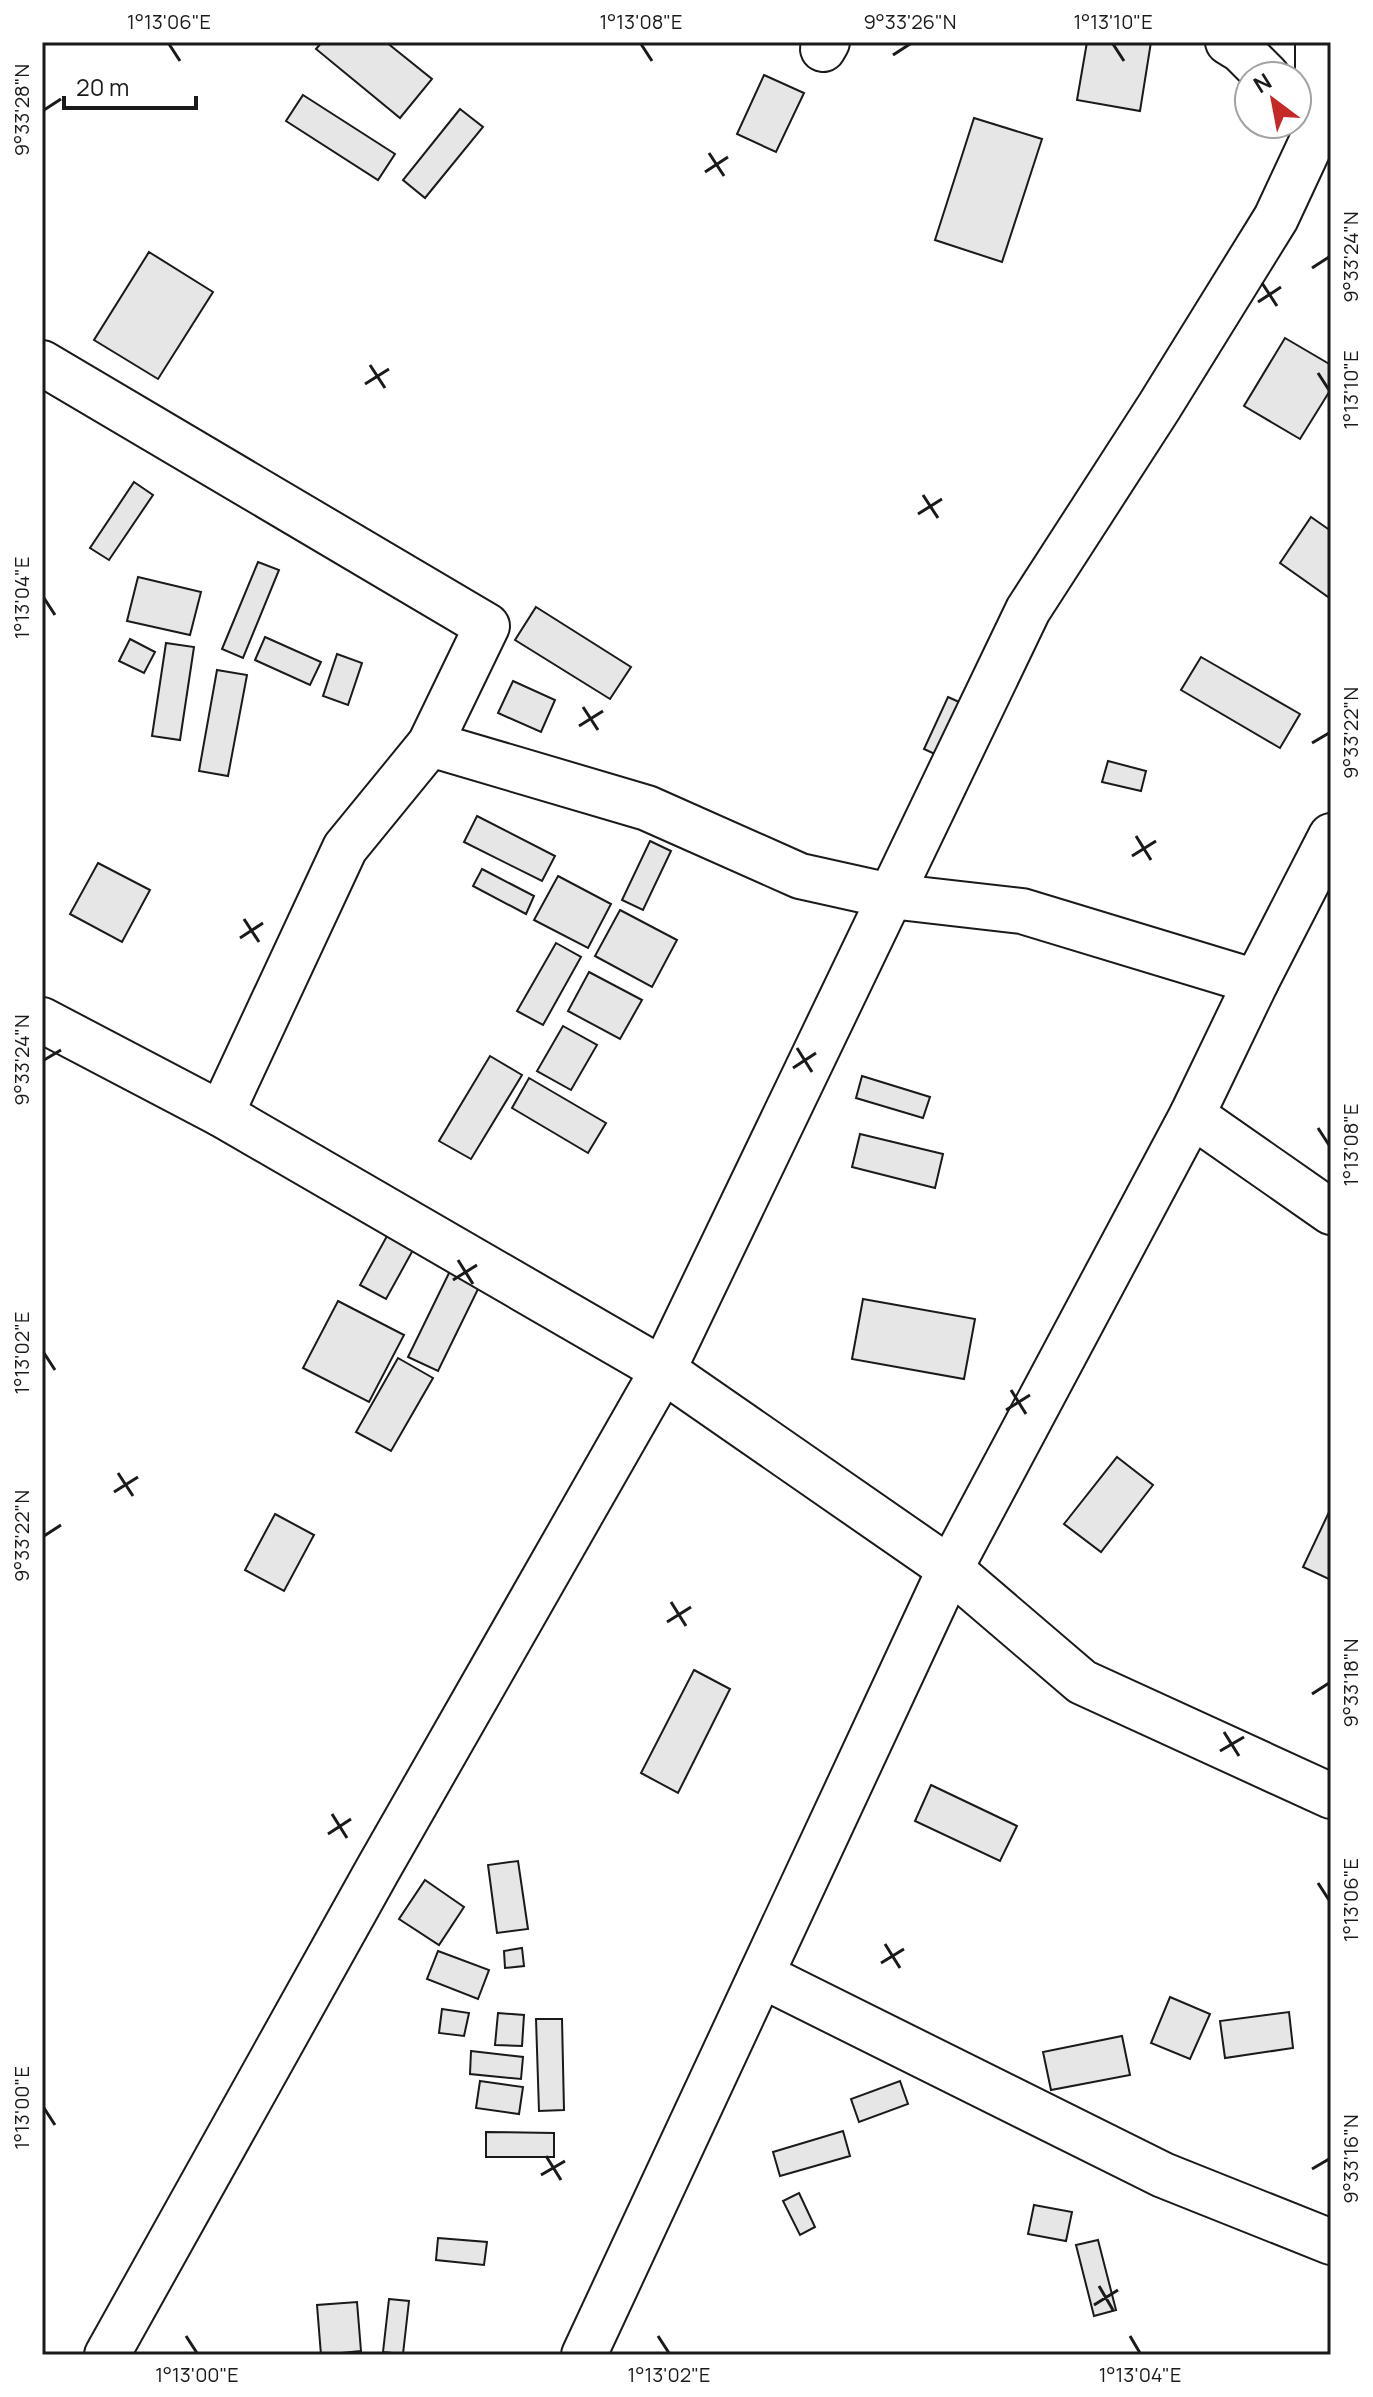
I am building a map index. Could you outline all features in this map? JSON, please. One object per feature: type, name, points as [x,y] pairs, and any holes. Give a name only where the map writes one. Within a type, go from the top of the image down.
[{"type":"street","points":[[1228,42],[1251,60]]},
{"type":"street","points":[[107,2355],[377,1871],[663,1370],[1028,610],[1276,218],[1315,124],[1318,42]]},
{"type":"street","points":[[42,363],[487,626],[430,744],[345,848],[221,1114]]},
{"type":"street","points":[[430,744],[647,808],[800,876],[890,896],[1022,911],[1256,982]]},
{"type":"street","points":[[584,2355],[950,1569],[1192,1115],[1331,836]]},
{"type":"street","points":[[42,1020],[221,1114],[663,1370],[950,1569],[1082,1682],[1331,1796]]},
{"type":"street","points":[[1192,1115],[1331,1212]]},
{"type":"street","points":[[761,1975],[1163,2175],[1331,2242]]},
{"type":"building","points":[[322,42],[386,42],[432,79],[400,118],[316,49]]},
{"type":"building","points":[[1087,42],[1151,42],[1140,111],[1077,100]]},
{"type":"building","points":[[764,75],[804,93],[776,152],[737,134]]},
{"type":"building","points":[[303,95],[395,154],[378,180],[286,121]]},
{"type":"building","points":[[460,109],[483,127],[425,198],[403,180]]},
{"type":"building","points":[[974,118],[1042,139],[1002,262],[935,240]]},
{"type":"building","points":[[149,252],[213,292],[158,379],[94,340]]},
{"type":"building","points":[[1285,338],[1331,365],[1331,389],[1300,439],[1244,406]]},
{"type":"building","points":[[134,482],[153,495],[109,560],[90,548]]},
{"type":"building","points":[[1311,517],[1331,531],[1331,599],[1280,563]]},
{"type":"building","points":[[258,562],[279,570],[243,658],[222,649]]},
{"type":"building","points":[[138,577],[201,592],[190,635],[127,621]]},
{"type":"building","points":[[536,607],[631,667],[610,699],[515,640]]},
{"type":"building","points":[[265,637],[321,662],[310,685],[255,660]]},
{"type":"building","points":[[130,639],[155,652],[144,673],[119,661]]},
{"type":"building","points":[[166,643],[194,647],[180,740],[152,736]]},
{"type":"building","points":[[337,654],[362,663],[348,705],[323,696]]},
{"type":"building","points":[[1201,657],[1300,714],[1280,748],[1181,690]]},
{"type":"building","points":[[217,670],[247,675],[228,776],[199,771]]},
{"type":"building","points":[[513,681],[555,700],[541,732],[498,713]]},
{"type":"building","points":[[948,697],[966,705],[941,757],[924,749]]},
{"type":"building","points":[[1108,761],[1146,771],[1141,791],[1102,782]]},
{"type":"building","points":[[477,816],[555,856],[542,881],[464,842]]},
{"type":"building","points":[[650,841],[671,851],[643,910],[622,900]]},
{"type":"building","points":[[98,863],[150,890],[122,942],[70,914]]},
{"type":"building","points":[[482,869],[534,896],[526,914],[473,886]]},
{"type":"building","points":[[558,876],[611,904],[588,948],[534,920]]},
{"type":"building","points":[[620,910],[677,940],[652,987],[595,956]]},
{"type":"building","points":[[556,943],[581,957],[543,1025],[517,1011]]},
{"type":"building","points":[[589,972],[642,1000],[620,1039],[568,1011]]},
{"type":"building","points":[[563,1026],[597,1045],[571,1090],[537,1071]]},
{"type":"building","points":[[490,1056],[522,1075],[471,1159],[439,1141]]},
{"type":"building","points":[[862,1076],[930,1097],[923,1118],[856,1098]]},
{"type":"building","points":[[529,1078],[606,1123],[588,1153],[512,1108]]},
{"type":"building","points":[[860,1134],[943,1154],[935,1188],[852,1167]]},
{"type":"building","points":[[387,1236],[413,1250],[386,1299],[360,1285]]},
{"type":"building","points":[[450,1271],[480,1285],[438,1371],[408,1357]]},
{"type":"building","points":[[863,1299],[975,1319],[964,1379],[852,1359]]},
{"type":"building","points":[[338,1301],[404,1335],[369,1402],[303,1368]]},
{"type":"building","points":[[398,1358],[433,1378],[391,1451],[356,1432]]},
{"type":"building","points":[[1117,1457],[1153,1485],[1101,1552],[1064,1524]]},
{"type":"building","points":[[1331,1510],[1331,1580],[1303,1567]]},
{"type":"building","points":[[275,1514],[314,1535],[284,1591],[245,1570]]},
{"type":"building","points":[[694,1670],[730,1689],[678,1793],[641,1773]]},
{"type":"building","points":[[931,1785],[1017,1826],[1000,1861],[915,1821]]},
{"type":"building","points":[[518,1861],[528,1929],[497,1933],[488,1865]]},
{"type":"building","points":[[425,1880],[464,1907],[439,1945],[399,1919]]},
{"type":"building","points":[[522,1948],[524,1966],[505,1968],[504,1951]]},
{"type":"building","points":[[438,1951],[489,1970],[478,1999],[427,1979]]},
{"type":"building","points":[[1170,1997],[1210,2014],[1190,2059],[1151,2043]]},
{"type":"building","points":[[442,2009],[469,2013],[464,2036],[439,2033]]},
{"type":"building","points":[[1289,2012],[1293,2048],[1225,2058],[1220,2021]]},
{"type":"building","points":[[498,2013],[524,2015],[522,2046],[495,2045]]},
{"type":"building","points":[[536,2019],[562,2019],[564,2110],[539,2111]]},
{"type":"building","points":[[1122,2036],[1130,2075],[1051,2090],[1043,2052]]},
{"type":"building","points":[[471,2051],[523,2057],[521,2079],[470,2074]]},
{"type":"building","points":[[480,2081],[523,2087],[519,2114],[476,2108]]},
{"type":"building","points":[[900,2081],[908,2104],[859,2122],[851,2099]]},
{"type":"building","points":[[843,2131],[850,2156],[780,2176],[773,2152]]},
{"type":"building","points":[[486,2132],[554,2133],[554,2157],[486,2157]]},
{"type":"building","points":[[799,2193],[815,2227],[800,2235],[783,2201]]},
{"type":"building","points":[[1034,2205],[1072,2212],[1066,2241],[1028,2234]]},
{"type":"building","points":[[438,2238],[487,2242],[484,2265],[436,2260]]},
{"type":"building","points":[[1098,2240],[1116,2310],[1094,2316],[1076,2245]]},
{"type":"building","points":[[389,2299],[409,2301],[403,2354],[383,2352]]},
{"type":"building","points":[[357,2302],[361,2351],[321,2355],[317,2305]]}]
